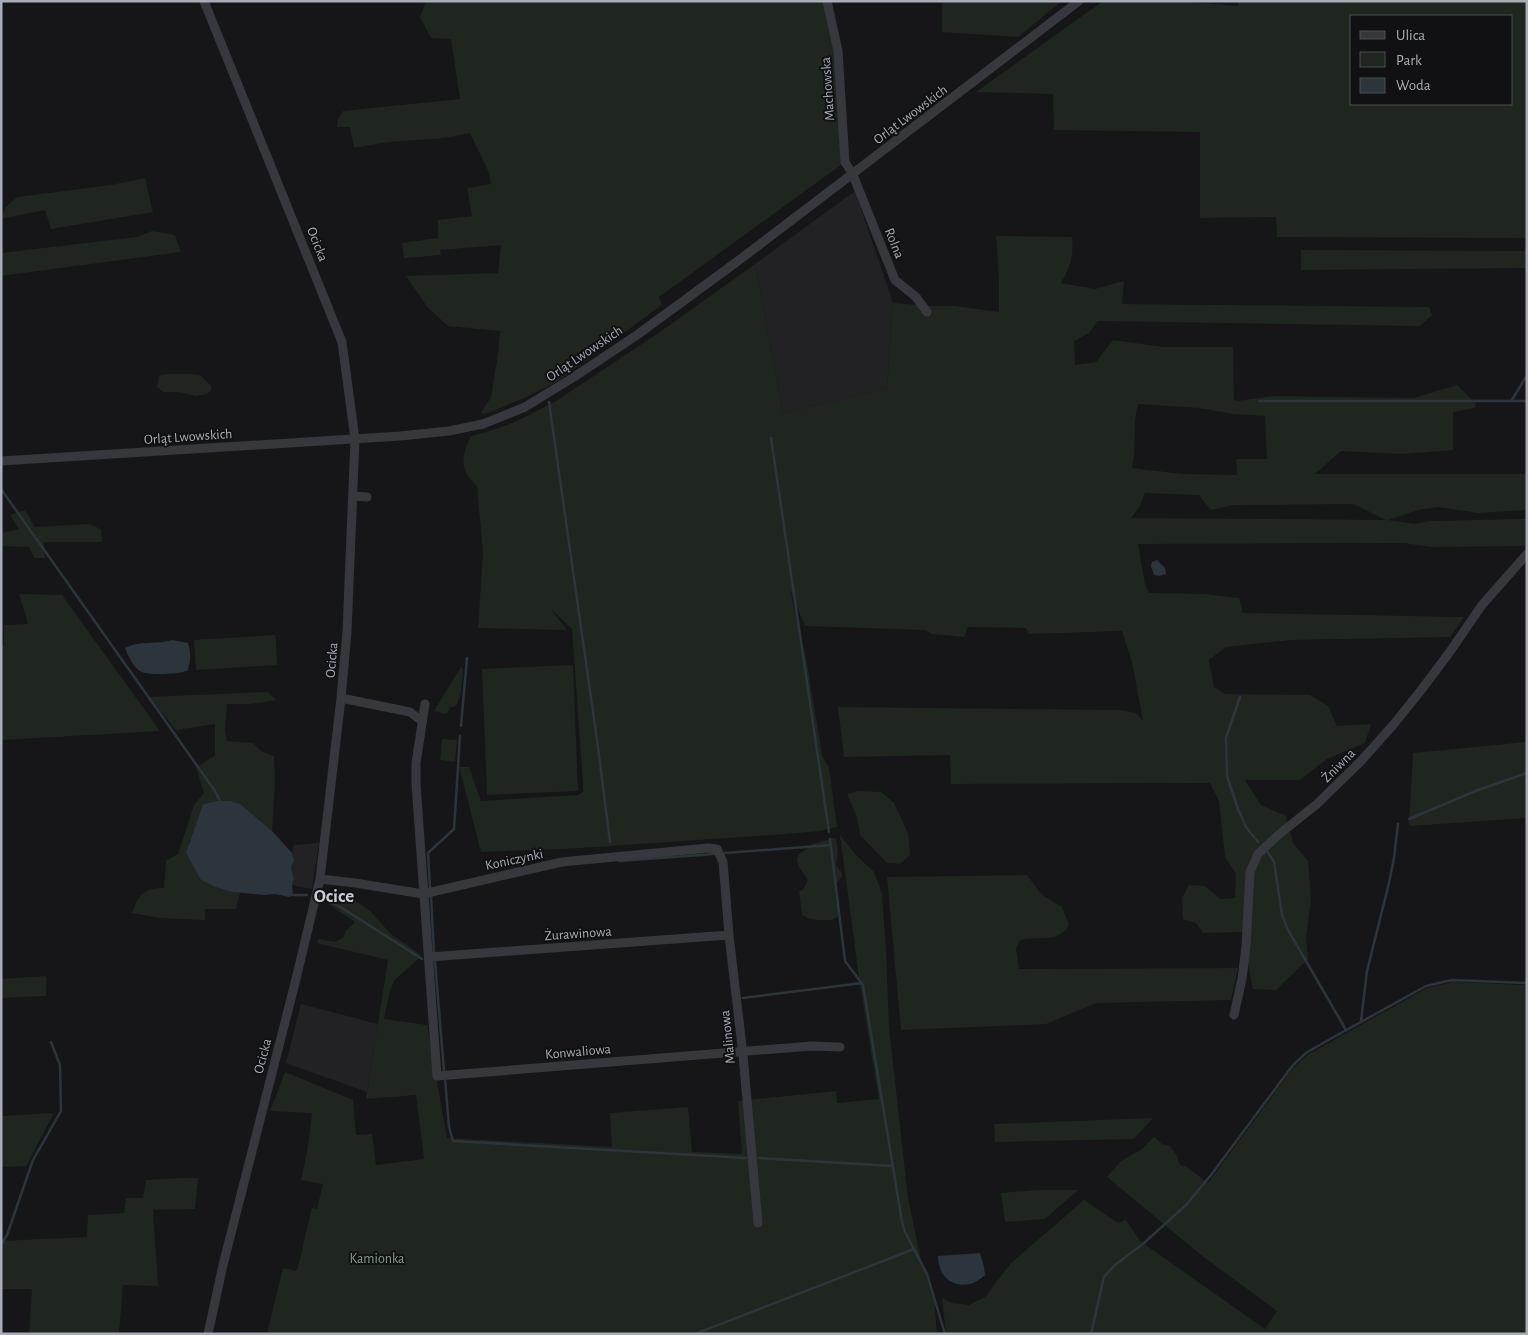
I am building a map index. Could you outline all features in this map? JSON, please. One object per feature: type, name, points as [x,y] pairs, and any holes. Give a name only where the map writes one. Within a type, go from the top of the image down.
[{"type":"street","name":"Ocicka","points":[[204,1],[342,342],[355,439],[347,632],[320,879],[223,1265],[208,1334]]},
{"type":"street","name":"Machowska","points":[[827,1],[838,51],[845,162],[852,175]]},
{"type":"street","name":"Orląt Lwowskich","points":[[1,461],[355,439],[449,431],[483,424],[525,406],[574,377],[637,335],[852,175],[1079,1]]},
{"type":"street","name":"Rolna","points":[[852,175],[895,280],[916,297],[926,312]]},
{"type":"street","points":[[354,496],[367,497]]},
{"type":"street","name":"Żniwna","points":[[1234,1015],[1242,978],[1246,946],[1250,872],[1258,854],[1265,846],[1329,794],[1402,716],[1482,605],[1527,554]]},
{"type":"street","points":[[341,698],[410,712],[422,722]]},
{"type":"street","points":[[425,704],[416,763],[416,784],[428,957]]},
{"type":"street","name":"Koniczynki","points":[[320,879],[423,894],[562,862],[708,848],[717,849]]},
{"type":"street","name":"Malinowa","points":[[717,849],[724,862],[729,936],[743,1051],[758,1223]]},
{"type":"street","name":"Żurawinowa","points":[[428,957],[729,936]]},
{"type":"street","name":"Konwaliowa","points":[[428,957],[438,1076],[812,1046],[840,1047]]},
{"type":"shaded area","points":[[855,191],[893,303],[887,388],[783,413],[755,264]]},
{"type":"shaded area","points":[[319,843],[312,889],[292,885],[291,868],[294,861],[292,853],[294,845]]},
{"type":"shaded area","points":[[301,1004],[378,1024],[367,1092],[286,1063]]},
{"type":"green space","points":[[426,1],[827,1],[838,51],[845,162],[659,297],[662,305],[558,381],[527,397],[485,414],[481,413],[491,397],[500,331],[448,326],[428,308],[406,276],[498,273],[501,245],[440,250],[441,255],[404,258],[402,243],[438,238],[438,220],[472,216],[467,188],[491,184],[489,173],[470,133],[445,138],[388,142],[354,148],[350,127],[337,127],[338,119],[343,111],[460,99],[451,39],[431,38],[420,17]]},
{"type":"green space","points":[[942,1],[1062,1],[1018,37],[942,32]]},
{"type":"green space","points":[[1103,1],[1177,1],[1238,6],[1239,1],[1527,1],[1527,238],[1277,237],[1276,217],[1200,218],[1200,132],[1054,130],[1053,94],[976,92]]},
{"type":"green space","points":[[145,178],[153,212],[51,229],[45,210],[1,219],[5,208],[17,197],[111,185]]},
{"type":"green space","points":[[152,231],[175,235],[181,252],[1,276],[1,253],[137,237]]},
{"type":"green space","points":[[996,236],[1072,237],[1071,261],[1061,283],[1095,289],[1124,281],[1122,304],[1429,307],[1432,315],[1420,326],[1098,321],[1089,333],[1074,341],[1075,365],[1096,362],[1113,340],[1163,347],[1233,347],[1234,400],[1238,401],[1272,396],[1414,398],[1457,385],[1476,404],[1475,408],[1453,412],[1453,450],[1401,454],[1341,451],[1315,474],[1527,474],[1527,510],[1478,513],[1438,507],[1418,510],[1388,520],[1415,524],[1430,521],[1527,519],[1527,543],[1525,546],[1431,547],[1404,543],[1138,544],[1145,584],[1149,593],[1205,594],[1239,598],[1243,613],[1464,617],[1450,637],[1290,640],[1226,647],[1209,660],[1214,687],[1225,694],[1310,695],[1328,706],[1337,726],[1371,724],[1365,743],[1327,759],[1300,780],[1245,780],[1261,805],[1286,816],[1293,843],[1308,861],[1311,899],[1306,937],[1308,959],[1276,990],[1253,989],[1242,932],[1203,933],[1196,923],[1183,919],[1182,898],[1189,885],[1205,886],[1220,899],[1235,898],[1236,874],[1225,857],[1219,801],[1210,783],[951,784],[950,755],[844,757],[838,707],[1121,710],[1136,713],[1143,721],[1132,662],[1122,631],[1029,634],[1026,628],[968,627],[964,637],[932,634],[925,630],[805,626],[790,590],[806,658],[822,755],[829,768],[837,827],[819,831],[786,834],[581,848],[481,852],[459,767],[469,767],[481,801],[578,795],[583,792],[583,784],[572,629],[551,609],[567,630],[478,628],[483,553],[477,486],[467,474],[464,462],[465,450],[471,436],[517,421],[556,401],[657,334],[755,264],[783,413],[887,388],[893,303],[955,306],[999,312]],"holes":[[[1138,404],[1199,408],[1233,414],[1265,416],[1267,459],[1236,459],[1237,475],[1182,474],[1132,468]],[[1145,493],[1199,495],[1211,510],[1234,505],[1354,504],[1386,520],[1131,518],[1140,506]]]},
{"type":"green space","points":[[1301,250],[1527,251],[1527,268],[1301,270]]},
{"type":"green space","points":[[165,374],[200,375],[211,386],[211,391],[207,394],[196,396],[178,392],[163,392],[157,387],[159,376]]},
{"type":"green space","points":[[25,510],[35,527],[89,524],[101,529],[102,542],[44,542],[45,558],[34,558],[29,547],[1,546],[1,533],[19,529],[10,515]]},
{"type":"green space","points":[[19,594],[62,595],[160,731],[1,740],[1,646],[4,645],[4,625],[28,624]]},
{"type":"green space","points":[[275,635],[277,665],[196,670],[194,640]]},
{"type":"green space","points":[[573,665],[578,791],[487,795],[482,669]]},
{"type":"green space","points":[[461,667],[463,669],[461,688],[456,706],[451,707],[446,714],[434,711]]},
{"type":"green space","points":[[268,692],[276,700],[250,704],[227,704],[225,730],[227,741],[253,743],[261,751],[274,756],[275,783],[272,831],[230,801],[203,804],[189,842],[201,880],[232,892],[240,893],[236,909],[205,909],[205,920],[160,918],[132,913],[143,893],[152,889],[164,888],[166,861],[178,854],[194,805],[204,793],[196,768],[215,755],[215,724],[176,730],[149,697]]},
{"type":"green space","points":[[442,739],[457,740],[455,762],[440,760]]},
{"type":"green space","points":[[1527,742],[1527,818],[1409,826],[1413,753]]},
{"type":"green space","points":[[859,791],[881,792],[894,803],[908,833],[910,855],[900,864],[887,863],[860,835],[857,817],[847,794]]},
{"type":"green space","name":"Kamionka","points":[[840,835],[856,855],[874,872],[882,894],[889,1027],[908,1198],[921,1261],[934,1296],[937,1334],[267,1334],[283,1268],[297,1271],[312,1208],[317,1209],[323,1184],[301,1180],[312,1113],[270,1111],[285,1072],[353,1100],[356,1135],[372,1134],[376,1165],[424,1159],[416,1095],[366,1099],[388,960],[317,943],[319,939],[334,942],[343,938],[346,931],[355,922],[330,905],[327,893],[342,892],[351,897],[370,911],[391,934],[421,955],[393,983],[384,1019],[427,1025],[447,1138],[612,1147],[610,1113],[688,1107],[692,1152],[742,1154],[738,1101],[836,1091],[837,1103],[879,1099],[860,985]]},
{"type":"green space","points":[[833,838],[836,839],[838,851],[836,865],[842,873],[842,877],[837,882],[835,888],[838,915],[832,920],[810,919],[802,915],[799,891],[803,890],[808,880],[799,867],[798,855],[813,844]]},
{"type":"green space","points":[[1027,875],[1042,895],[1062,907],[1069,925],[1059,935],[1053,937],[1020,940],[1016,949],[1019,969],[1238,968],[1231,1000],[1096,1003],[1046,1024],[901,1030],[887,877]]},
{"type":"green space","points":[[46,976],[46,996],[1,998],[1,979]]},
{"type":"green space","points":[[1453,982],[1527,985],[1527,1334],[946,1334],[942,1298],[952,1303],[969,1305],[985,1297],[1011,1263],[1084,1200],[1118,1223],[1126,1220],[1140,1241],[1265,1329],[1277,1311],[1201,1255],[1107,1177],[1121,1161],[1142,1149],[1154,1137],[1162,1144],[1170,1146],[1176,1154],[1180,1165],[1187,1167],[1208,1183],[1294,1067],[1309,1054],[1427,988]]},
{"type":"green space","points":[[54,1113],[26,1166],[1,1167],[1,1116]]},
{"type":"green space","points":[[1153,1118],[1134,1139],[995,1142],[994,1124]]},
{"type":"green space","points":[[198,1178],[195,1209],[153,1210],[158,1286],[123,1285],[119,1334],[29,1334],[32,1289],[1,1289],[1,1241],[87,1237],[88,1215],[124,1213],[126,1198],[143,1198],[146,1180]]},
{"type":"green space","points":[[1038,1190],[1078,1190],[1045,1219],[1005,1222],[1001,1193]]},
{"type":"water","points":[[1157,560],[1165,568],[1166,574],[1154,575],[1151,566],[1152,562]]},
{"type":"water","points":[[172,640],[188,643],[190,657],[187,671],[163,674],[144,673],[135,667],[125,648],[137,644]]},
{"type":"water","points":[[230,801],[240,804],[272,831],[292,853],[294,861],[291,868],[294,879],[292,884],[293,895],[289,897],[275,894],[232,892],[201,880],[186,853],[203,804]]},
{"type":"water","points":[[980,1253],[985,1275],[969,1284],[961,1285],[954,1283],[948,1279],[939,1266],[938,1256]]},
{"type":"waterway","points":[[1512,400],[1527,375]]},
{"type":"waterway","points":[[1259,401],[1527,401]]},
{"type":"waterway","points":[[549,402],[610,842]]},
{"type":"waterway","points":[[771,438],[829,832]]},
{"type":"waterway","points":[[1,489],[215,791],[220,801]]},
{"type":"waterway","points":[[461,726],[467,658]]},
{"type":"waterway","points":[[1240,697],[1226,738],[1227,776],[1246,827],[1258,842]]},
{"type":"waterway","points":[[430,888],[428,853],[454,829],[460,736]]},
{"type":"waterway","points":[[1409,819],[1478,790],[1527,773]]},
{"type":"waterway","points":[[1361,1021],[1367,971],[1389,883],[1398,824]]},
{"type":"waterway","points":[[830,839],[845,961],[863,985],[902,1222],[905,1232],[927,1274],[945,1334]]},
{"type":"waterway","points":[[725,853],[831,845]]},
{"type":"waterway","points":[[1267,851],[1274,862],[1282,915],[1288,930],[1346,1030]]},
{"type":"waterway","points":[[618,860],[714,854]]},
{"type":"waterway","points":[[293,895],[307,895]]},
{"type":"waterway","points":[[431,896],[434,953]]},
{"type":"waterway","points":[[324,899],[342,908],[422,959]]},
{"type":"waterway","points":[[435,961],[444,1071]]},
{"type":"waterway","points":[[1091,1334],[1104,1277],[1115,1265],[1144,1243],[1186,1205],[1211,1175],[1293,1065],[1306,1053],[1426,986],[1452,980],[1527,983]]},
{"type":"waterway","points":[[743,998],[862,983]]},
{"type":"waterway","points":[[1,1245],[7,1235],[33,1160],[61,1111],[60,1065],[51,1042]]},
{"type":"waterway","points":[[445,1078],[449,1127],[453,1141],[746,1158]]},
{"type":"waterway","points":[[759,1158],[893,1166]]},
{"type":"waterway","points":[[695,1334],[914,1249]]},
{"type":"district","name":"Ocice","points":[[334,895]]}]
